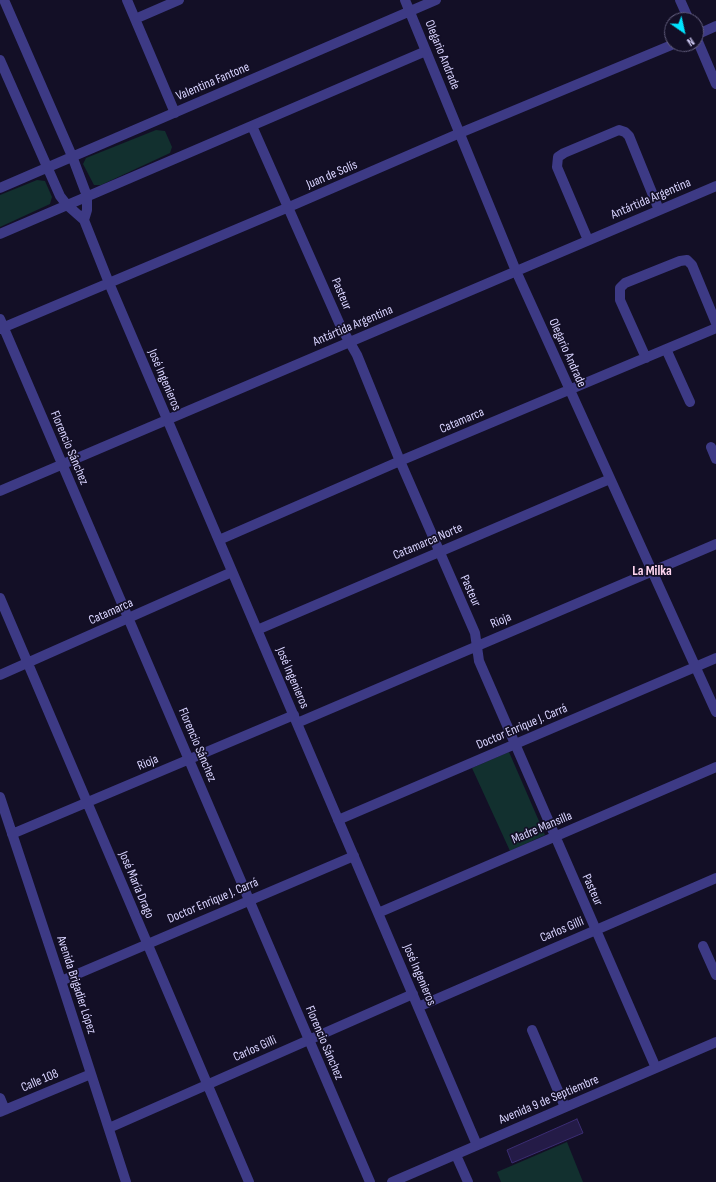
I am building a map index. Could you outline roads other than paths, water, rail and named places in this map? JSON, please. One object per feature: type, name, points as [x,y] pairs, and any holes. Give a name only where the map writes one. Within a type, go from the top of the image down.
[{"type":"street","points":[[0,60],[46,168],[60,196],[67,205],[84,220],[87,210],[87,196],[72,156],[4,0]]},
{"type":"street","points":[[127,0],[175,113]]},
{"type":"street","points":[[135,19],[179,0]]},
{"type":"street","name":"Olegario Andrade","points":[[405,0],[516,271],[716,712]]},
{"type":"street","name":"Valentina Fantone","points":[[0,188],[436,0]]},
{"type":"street","points":[[680,0],[685,12]]},
{"type":"street","points":[[704,32],[716,26]]},
{"type":"street","name":"Juan de Solís","points":[[1,325],[109,283],[460,133],[664,48]]},
{"type":"street","points":[[0,234],[426,51]]},
{"type":"street","points":[[703,52],[716,84]]},
{"type":"street","name":"Pasteur","points":[[252,126],[289,207],[341,328],[357,355],[438,552],[474,633],[479,661],[554,837],[656,1068]]},
{"type":"street","points":[[588,240],[557,167],[558,157],[564,152],[619,130],[625,132],[629,136],[659,210]]},
{"type":"street","name":"Antártida Argentina","points":[[0,491],[716,186]]},
{"type":"street","name":"José Ingenieros","points":[[84,220],[167,420],[477,1145]]},
{"type":"street","points":[[646,358],[620,300],[620,288],[625,283],[680,261],[687,260],[692,265],[716,323]]},
{"type":"street","name":"Florencio Sánchez","points":[[1,325],[370,1182]]},
{"type":"street","name":"Catamarca","points":[[219,540],[400,461],[716,328]]},
{"type":"street","points":[[666,349],[690,402]]},
{"type":"street","points":[[711,447],[716,459]]},
{"type":"street","name":"Catamarca Norte","points":[[257,630],[610,479]]},
{"type":"street","name":"Rioja","points":[[12,834],[189,760],[476,646],[716,544]]},
{"type":"street","name":"Catamarca","points":[[0,675],[232,572]]},
{"type":"street","name":"José María Drago","points":[[0,598],[249,1182]]},
{"type":"street","name":"Doctor Enrique J. Carrá","points":[[338,820],[716,658]]},
{"type":"street","name":"Madre Mansilla","points":[[378,913],[716,767]]},
{"type":"street","name":"Avenida Brigadier López","points":[[0,797],[62,981],[126,1182]]},
{"type":"street","name":"Doctor Enrique J. Carrá","points":[[62,981],[354,856]]},
{"type":"street","name":"Carlos Gilli","points":[[418,1007],[716,878]]},
{"type":"street","points":[[703,946],[716,975]]},
{"type":"street","name":"Carlos Gilli","points":[[109,1128],[413,994]]},
{"type":"street","points":[[532,1030],[565,1107]]},
{"type":"street","name":"Avenida 9 de Septiembre","points":[[392,1182],[716,1042]]},
{"type":"street","name":"Calle 108","points":[[3,1111],[91,1074]]},
{"type":"street","points":[[0,1098],[3,1111]]},
{"type":"street","points":[[456,1154],[468,1182]]},
{"type":"district","name":"La Milka","points":[[652,571]]}]
